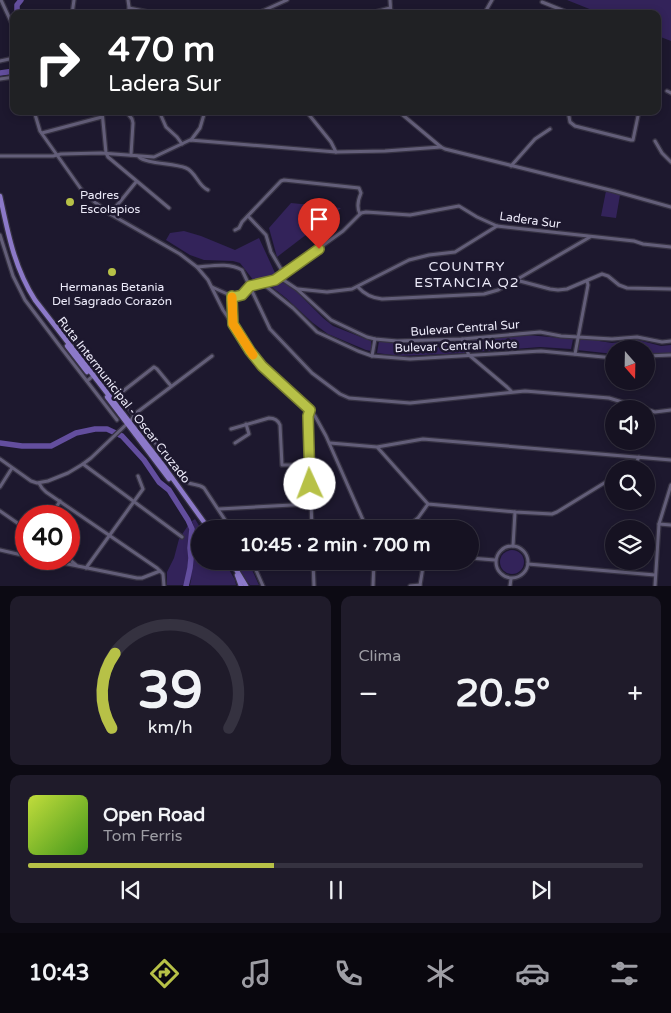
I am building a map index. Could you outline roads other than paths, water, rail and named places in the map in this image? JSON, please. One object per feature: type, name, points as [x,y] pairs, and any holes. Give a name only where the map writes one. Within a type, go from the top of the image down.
[{"type":"main road","name":"Ruta Intermunicipal - Oscar Cruzado","points":[[0,196],[12,250],[27,287],[38,305],[108,400],[165,468],[202,520]]},
{"type":"main road","name":"Ruta Intermunicipal - Oscar Cruzado","points":[[0,205],[11,255],[24,286],[40,311],[201,520]]},
{"type":"main road","points":[[235,570],[241,586]]},
{"type":"main road","points":[[236,570],[246,586]]},
{"type":"street","points":[[1,0],[10,17]]},
{"type":"street","points":[[128,0],[129,8],[139,10]]},
{"type":"street","points":[[265,10],[287,0]]},
{"type":"street","points":[[383,10],[390,8],[390,0]]},
{"type":"street","points":[[542,2],[562,10]]},
{"type":"street","points":[[35,115],[42,133],[56,155],[81,189],[91,199],[110,214],[180,254],[203,274],[221,306],[257,360],[315,416],[330,443],[363,520]]},
{"type":"street","points":[[129,115],[133,123],[131,155]]},
{"type":"street","points":[[160,115],[166,128],[182,144]]},
{"type":"street","points":[[0,156],[106,153],[156,156],[190,140],[200,128],[205,115]]},
{"type":"street","points":[[309,115],[331,142],[336,152]]},
{"type":"street","points":[[403,115],[441,147]]},
{"type":"street","points":[[569,115],[570,122],[575,126],[631,140],[633,140],[638,115]]},
{"type":"street","points":[[42,133],[102,117],[108,157],[169,208]]},
{"type":"street","points":[[512,166],[535,139],[550,129]]},
{"type":"street","points":[[190,140],[336,152],[441,147],[614,191],[671,208]]},
{"type":"street","points":[[655,141],[662,153],[671,162]]},
{"type":"street","points":[[139,156],[143,160],[187,168],[202,186],[208,190]]},
{"type":"street","points":[[212,287],[234,297],[242,295],[250,286],[275,280],[343,231],[360,214],[358,200],[361,192],[359,188],[284,180],[235,230]]},
{"type":"street","points":[[110,214],[136,182]]},
{"type":"street","name":"Ladera Sur","points":[[360,214],[370,211],[410,215],[459,206],[497,226],[634,241],[671,247]]},
{"type":"street","points":[[248,216],[266,235],[271,252],[284,274]]},
{"type":"street","points":[[297,289],[328,292],[344,291],[358,287],[409,260],[455,252],[497,226]]},
{"type":"street","points":[[0,235],[13,276],[25,300],[117,420]]},
{"type":"street","points":[[358,287],[372,297],[388,299],[484,294],[498,290],[591,237]]},
{"type":"street","points":[[196,267],[228,266],[242,270],[270,329],[312,373],[344,396],[355,399],[408,403],[525,391],[616,400]]},
{"type":"street","points":[[516,280],[555,290],[566,289],[602,274],[627,288],[671,289]]},
{"type":"street","name":"Bulevar Central Sur","points":[[279,277],[297,289],[336,324],[375,339],[398,341],[462,339],[535,332],[561,336],[612,339],[637,337],[657,342],[671,341]]},
{"type":"street","points":[[575,354],[588,285],[587,281]]},
{"type":"street","name":"Bulevar Central Norte","points":[[262,283],[293,308],[316,332],[372,356],[410,359],[541,351],[605,357]]},
{"type":"street","points":[[232,296],[233,324]]},
{"type":"street","points":[[372,356],[375,339]]},
{"type":"street","points":[[462,339],[469,355],[511,392]]},
{"type":"street","points":[[77,342],[185,481],[192,485],[202,486],[225,520]]},
{"type":"street","points":[[655,356],[671,355]]},
{"type":"street","points":[[0,459],[31,481],[39,483],[68,473],[91,458],[134,416],[212,356]]},
{"type":"street","points":[[118,395],[154,367],[172,386]]},
{"type":"street","points":[[87,382],[99,371]]},
{"type":"street","points":[[104,404],[108,400]]},
{"type":"street","points":[[310,410],[308,416],[312,520]]},
{"type":"street","points":[[655,412],[671,410]]},
{"type":"street","points":[[231,429],[269,418],[276,419],[280,425],[282,465],[310,464]]},
{"type":"street","points":[[235,442],[249,434],[246,424]]},
{"type":"street","points":[[148,434],[148,443],[165,468]]},
{"type":"street","points":[[330,443],[377,447],[423,439],[671,460]]},
{"type":"street","points":[[377,447],[428,504],[549,514],[555,513],[605,482]]},
{"type":"street","points":[[83,464],[182,537]]},
{"type":"street","points":[[0,487],[12,468]]},
{"type":"street","points":[[86,568],[143,489],[138,476]]},
{"type":"street","points":[[39,483],[46,492],[160,571],[164,578],[164,586]]},
{"type":"street","points":[[183,493],[192,485]]},
{"type":"street","points":[[655,586],[660,524],[671,485]]},
{"type":"street","points":[[57,505],[60,501]]},
{"type":"street","points":[[218,509],[311,504]]},
{"type":"street","points":[[416,520],[428,504]]},
{"type":"street","points":[[0,510],[15,521]]},
{"type":"street","points":[[513,546],[515,512]]},
{"type":"street","points":[[660,524],[671,525]]},
{"type":"street","points":[[513,546],[518,547],[526,554],[528,564],[527,569],[520,576],[511,579],[499,573],[496,569],[495,560],[496,555],[503,548],[513,546]]},
{"type":"street","points":[[0,550],[15,553]]},
{"type":"street","points":[[479,559],[495,560]]},
{"type":"street","points":[[528,564],[656,575]]},
{"type":"street","points":[[80,566],[137,578],[160,571]]},
{"type":"street","points":[[256,570],[263,586]]},
{"type":"street","points":[[314,570],[314,586]]},
{"type":"street","points":[[373,586],[374,570]]},
{"type":"street","points":[[410,586],[421,585],[423,570]]},
{"type":"street","points":[[510,586],[511,579]]},
{"type":"waterway","points":[[17,10],[17,5],[21,0]]},
{"type":"waterway","points":[[0,73],[10,72]]},
{"type":"waterway","points":[[0,443],[22,446],[51,446],[76,433],[95,429],[107,429],[122,436],[144,460],[159,482],[169,490],[192,529],[190,568],[186,586]]},
{"type":"place","name":"Padres Escolapios","points":[[70,202]]},
{"type":"place","name":"Hermanas Betania Del Sagrado Corazón","points":[[112,272]]},
{"type":"district","name":"COUNTRY ESTANCIA Q2","points":[[467,274]]}]
